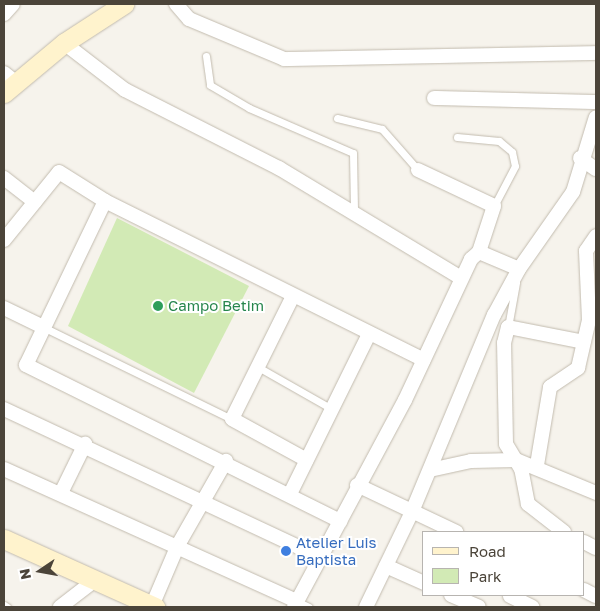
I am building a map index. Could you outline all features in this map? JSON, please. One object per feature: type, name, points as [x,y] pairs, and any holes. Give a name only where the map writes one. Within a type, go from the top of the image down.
[{"type":"main road","points":[[7,82],[64,43],[107,10],[124,4]]},
{"type":"main road","points":[[4,539],[153,607]]},
{"type":"street","points":[[4,14],[13,4]]},
{"type":"street","points":[[176,4],[188,19],[284,59],[596,53]]},
{"type":"street","points":[[64,43],[125,90],[279,168],[461,278]]},
{"type":"street","points":[[434,98],[596,102]]},
{"type":"street","points":[[366,607],[411,514],[487,331],[518,275],[573,192],[580,158],[596,117]]},
{"type":"street","points":[[580,158],[596,169]]},
{"type":"street","points":[[4,469],[178,545],[299,605],[320,557],[340,521],[356,485],[424,360],[461,278],[479,252],[494,206],[418,170]]},
{"type":"street","points":[[4,240],[59,172],[106,201],[424,360]]},
{"type":"street","points":[[4,178],[35,202]]},
{"type":"street","points":[[106,201],[41,326],[28,366],[226,461],[340,521]]},
{"type":"street","points":[[538,466],[550,387],[578,368],[589,320],[586,252],[596,236]]},
{"type":"street","points":[[479,252],[518,275]]},
{"type":"street","points":[[293,296],[232,419],[307,460]]},
{"type":"street","points":[[4,308],[41,326]]},
{"type":"street","points":[[556,531],[523,496],[516,460],[504,437],[508,327],[584,342]]},
{"type":"street","points":[[290,494],[369,334]]},
{"type":"street","points":[[4,408],[85,444],[320,557]]},
{"type":"street","points":[[61,493],[85,444]]},
{"type":"street","points":[[430,470],[471,461],[516,460],[538,466],[596,493]]},
{"type":"street","points":[[153,607],[178,545],[201,499],[226,461]]},
{"type":"street","points":[[356,485],[411,514],[454,531]]},
{"type":"street","points":[[386,566],[422,582]]},
{"type":"street","points":[[60,607],[95,580]]},
{"type":"street","points":[[453,596],[479,607]]},
{"type":"street","points":[[508,599],[533,607]]},
{"type":"lane","points":[[206,56],[210,85],[249,108],[353,153],[354,213]]},
{"type":"lane","points":[[337,118],[382,129],[418,170]]},
{"type":"lane","points":[[458,137],[499,141],[512,152],[515,166],[494,206]]},
{"type":"lane","points":[[508,327],[518,275]]},
{"type":"lane","points":[[41,326],[232,419]]},
{"type":"lane","points":[[258,367],[332,409]]},
{"type":"green space","name":"Campo Betim","points":[[117,218],[249,286],[194,393],[68,326]]},
{"type":"place","name":"Campo Betim","points":[[158,306]]},
{"type":"place","name":"Atelier Luis Baptista","points":[[286,551]]}]
